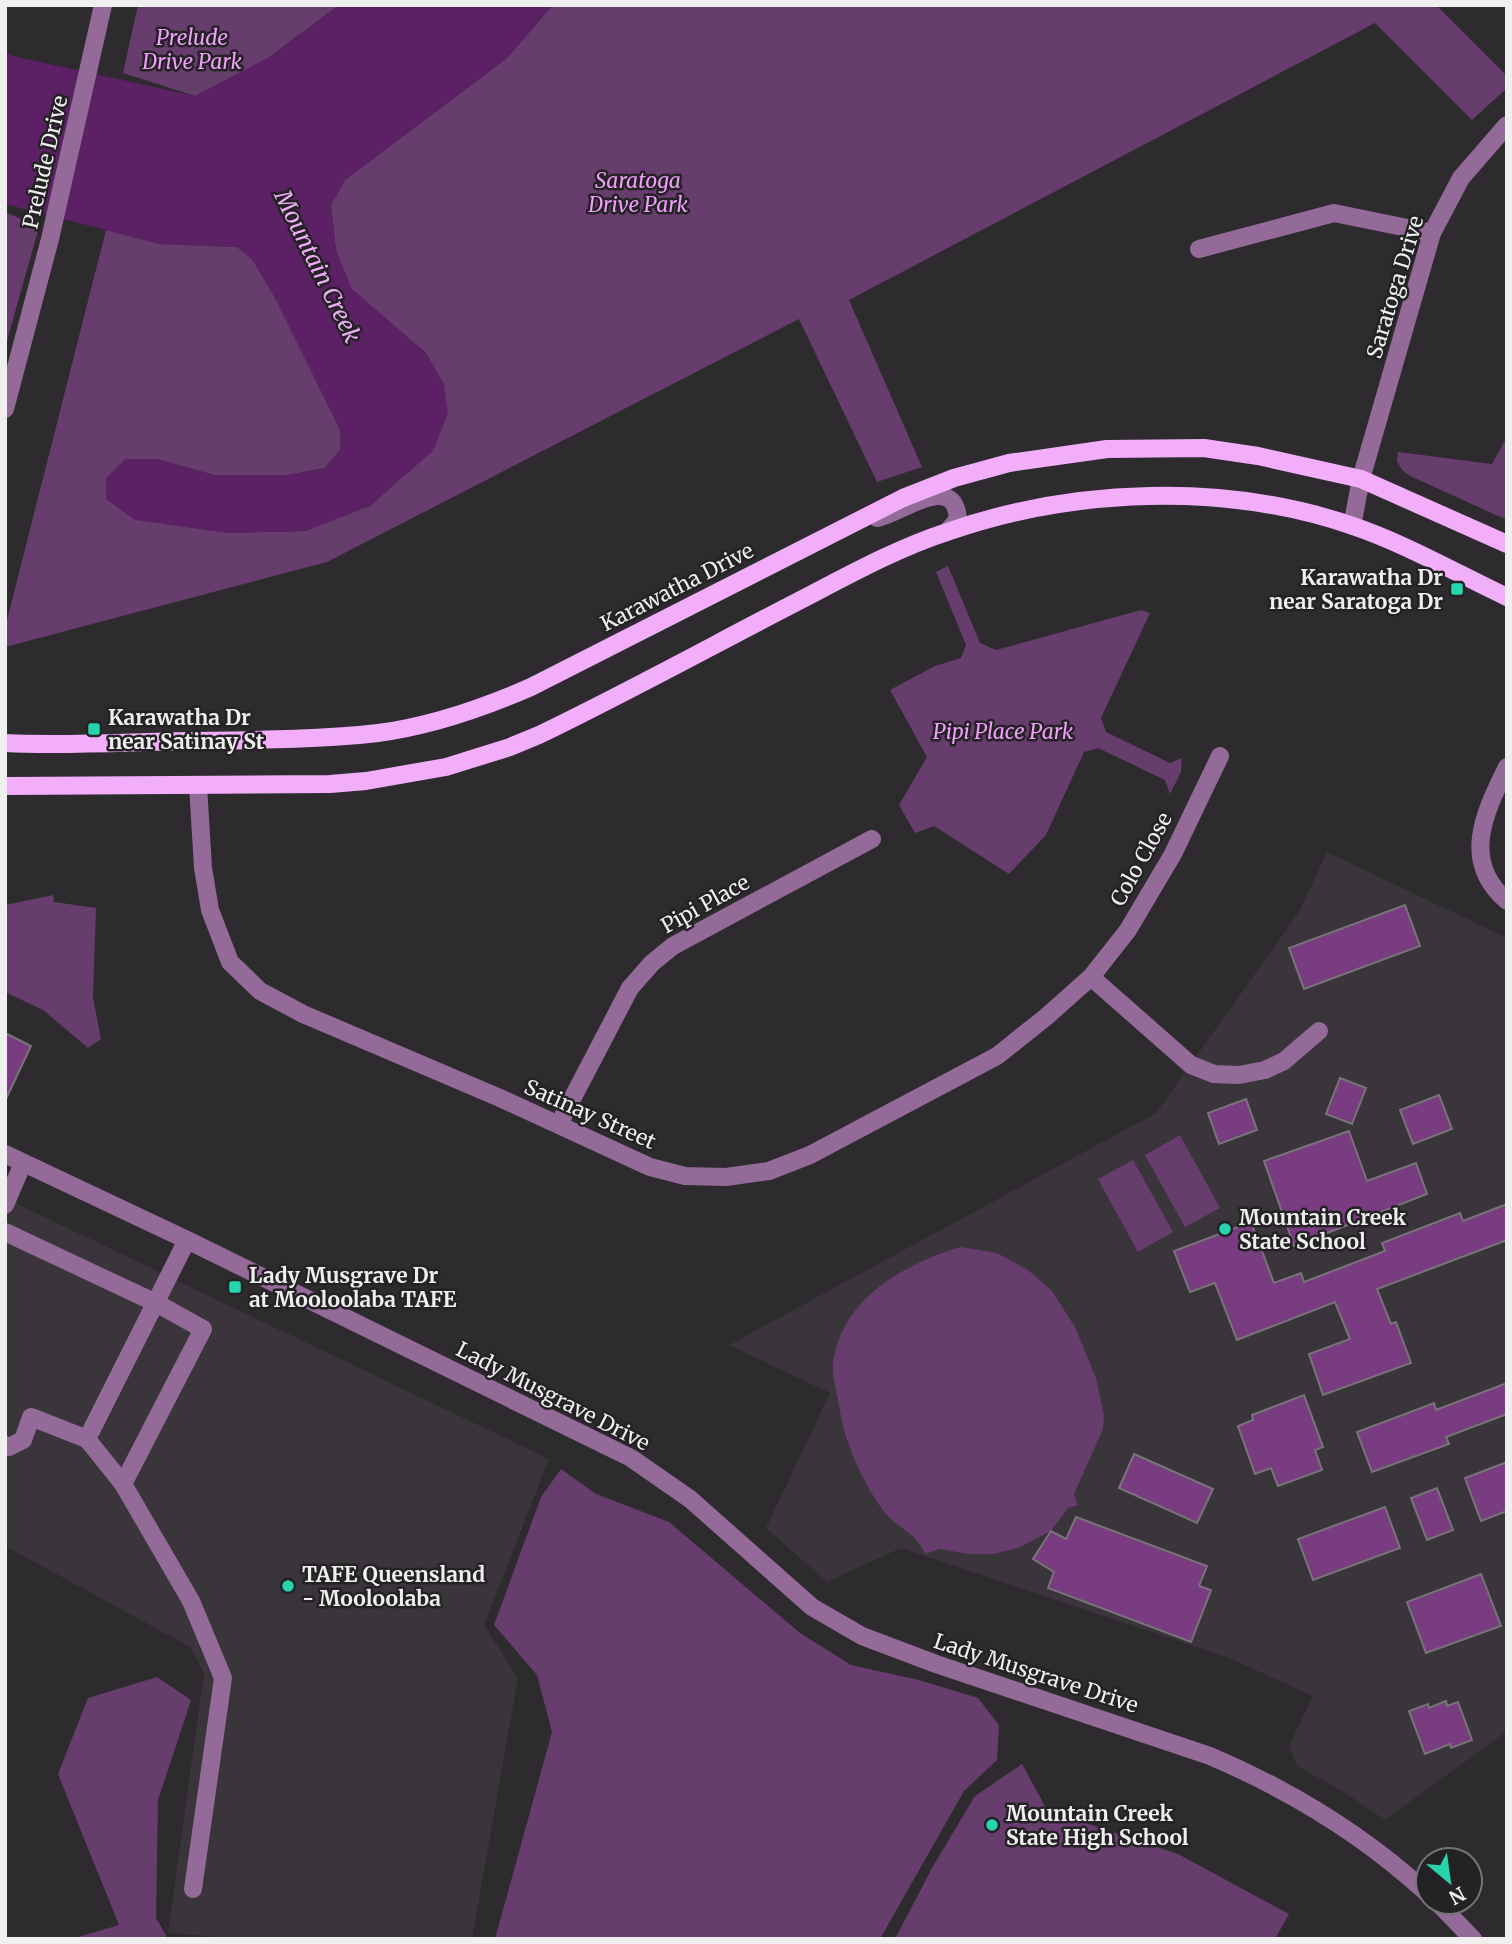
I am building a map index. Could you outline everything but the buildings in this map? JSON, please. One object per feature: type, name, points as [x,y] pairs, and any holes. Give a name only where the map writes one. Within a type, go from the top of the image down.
[{"type":"main road","name":"Karawatha Drive","points":[[5,743],[66,744],[323,737],[381,732],[436,721],[485,707],[531,687],[902,498],[954,478],[1009,463],[1107,449],[1204,448],[1258,456],[1361,479],[1507,544]]},
{"type":"main road","points":[[5,786],[330,784],[366,781],[446,767],[510,747],[582,714],[848,576],[947,532],[1031,508],[1104,497],[1189,495],[1242,501],[1352,526],[1412,551],[1507,597]]},
{"type":"street","name":"Prelude Drive","points":[[5,409],[50,239],[103,5]]},
{"type":"street","name":"Saratoga Drive","points":[[1361,479],[1432,233],[1461,178],[1507,125]]},
{"type":"street","points":[[1199,249],[1334,213],[1432,233]]},
{"type":"street","points":[[1352,526],[1361,479]]},
{"type":"street","points":[[853,522],[883,517],[937,495],[953,501],[958,513],[958,519],[947,532]]},
{"type":"street","name":"Colo Close","points":[[1091,977],[1128,930],[1160,876],[1220,757]]},
{"type":"street","points":[[1507,767],[1486,810],[1479,848],[1485,873],[1498,893],[1507,901]]},
{"type":"street","name":"Satinay Street","points":[[198,785],[203,868],[210,909],[230,962],[260,991],[303,1014],[559,1124],[650,1167],[685,1176],[726,1177],[769,1171],[810,1155],[997,1056],[1091,977]]},
{"type":"street","name":"Pipi Place","points":[[559,1124],[630,988],[652,963],[673,946],[872,839]]},
{"type":"street","points":[[1091,977],[1191,1065],[1203,1071],[1225,1076],[1265,1070],[1284,1060],[1319,1031]]},
{"type":"street","name":"Lady Musgrave Drive","points":[[5,1154],[187,1240],[631,1458],[690,1499],[812,1607],[862,1636],[936,1664],[1210,1756],[1253,1774],[1312,1806],[1393,1862],[1414,1881]]},
{"type":"street","points":[[5,1205],[23,1163]]},
{"type":"street","points":[[5,1232],[203,1328],[123,1484]]},
{"type":"street","points":[[87,1439],[187,1240]]},
{"type":"street","points":[[5,1445],[9,1447],[23,1440],[31,1417],[87,1439],[123,1484],[191,1601],[223,1678],[193,1889]]},
{"type":"street","points":[[1451,1916],[1473,1939]]},
{"type":"shaded area","name":"Mountain Creek State School","points":[[1327,852],[1507,938],[1507,1731],[1385,1820],[1342,1791],[1297,1766],[1289,1746],[1313,1696],[1229,1658],[901,1548],[827,1582],[766,1528],[830,1393],[729,1345],[1156,1113],[1299,912]]},
{"type":"shaded area","name":"TAFE Queensland - Mooloolaba","points":[[5,1198],[549,1459],[484,1625],[518,1678],[472,1939],[239,1939],[168,1933],[204,1673],[190,1647],[5,1546]]},
{"type":"green space","name":"Prelude Drive Park","points":[[138,5],[339,5],[268,58],[195,96],[123,73]]},
{"type":"green space","name":"Saratoga Drive Park","points":[[553,5],[1436,5],[1507,76],[1507,88],[1472,120],[1375,23],[849,300],[922,467],[877,482],[799,319],[327,562],[5,647],[5,628],[106,230],[160,244],[237,247],[252,259],[274,296],[328,403],[340,430],[340,450],[325,468],[288,475],[214,475],[157,459],[106,499],[135,519],[228,533],[306,531],[426,353],[352,290],[336,251],[331,205],[345,180],[507,58]]},
{"type":"green space","points":[[5,212],[39,227],[5,348]]},
{"type":"green space","points":[[1507,437],[1507,520],[1410,476],[1402,470],[1397,461],[1398,452],[1492,464]]},
{"type":"green space","name":"Pipi Place Park","points":[[948,566],[980,643],[996,650],[1141,610],[1150,613],[1101,718],[1106,732],[1170,763],[1182,758],[1181,772],[1170,794],[1165,780],[1098,748],[1084,752],[1046,835],[1009,874],[934,826],[915,833],[899,805],[927,757],[890,690],[935,666],[961,658],[966,645],[936,572]]},
{"type":"green space","points":[[53,895],[54,902],[96,908],[93,997],[101,1039],[88,1048],[43,1010],[5,992],[5,905]]},
{"type":"green space","points":[[1180,1135],[1220,1208],[1185,1227],[1145,1155]]},
{"type":"green space","points":[[1133,1160],[1173,1232],[1138,1252],[1098,1179]]},
{"type":"green space","points":[[960,1247],[997,1253],[1028,1270],[1052,1291],[1075,1327],[1096,1378],[1104,1415],[1103,1429],[1074,1494],[1078,1505],[1068,1508],[1051,1531],[1018,1548],[993,1554],[969,1554],[939,1549],[925,1554],[917,1541],[882,1509],[860,1472],[841,1419],[833,1363],[839,1340],[849,1320],[862,1302],[878,1287],[917,1264]]},
{"type":"green space","points":[[561,1469],[596,1494],[669,1522],[800,1633],[851,1665],[919,1680],[978,1698],[999,1725],[997,1760],[964,1791],[880,1939],[495,1939],[552,1732],[537,1675],[494,1625],[541,1497]]},
{"type":"green space","points":[[157,1677],[191,1700],[158,1800],[156,1918],[168,1939],[71,1939],[119,1925],[58,1774],[88,1698]]},
{"type":"green space","name":"Mountain Creek State High School","points":[[1022,1764],[1047,1810],[1178,1854],[1289,1914],[1275,1939],[895,1939],[932,1868],[975,1796]]},
{"type":"water","name":"Mountain Creek","points":[[339,5],[553,5],[507,58],[345,180],[331,205],[336,251],[352,289],[426,353],[444,384],[448,413],[433,451],[370,506],[306,531],[228,533],[135,520],[106,499],[106,478],[125,459],[157,459],[214,475],[288,475],[325,468],[340,450],[340,430],[274,296],[252,259],[237,247],[160,244],[5,204],[5,52],[195,96],[268,58]]},
{"type":"place","name":"Karawatha Dr near Saratoga Dr","points":[[1457,589]]},
{"type":"place","name":"Karawatha Dr near Satinay St","points":[[94,729]]},
{"type":"place","name":"Mountain Creek State School","points":[[1225,1229]]},
{"type":"place","name":"Lady Musgrave Dr at Mooloolaba TAFE","points":[[235,1287]]},
{"type":"place","name":"TAFE Queensland - Mooloolaba","points":[[288,1586]]},
{"type":"place","name":"Mountain Creek State High School","points":[[992,1825]]}]
